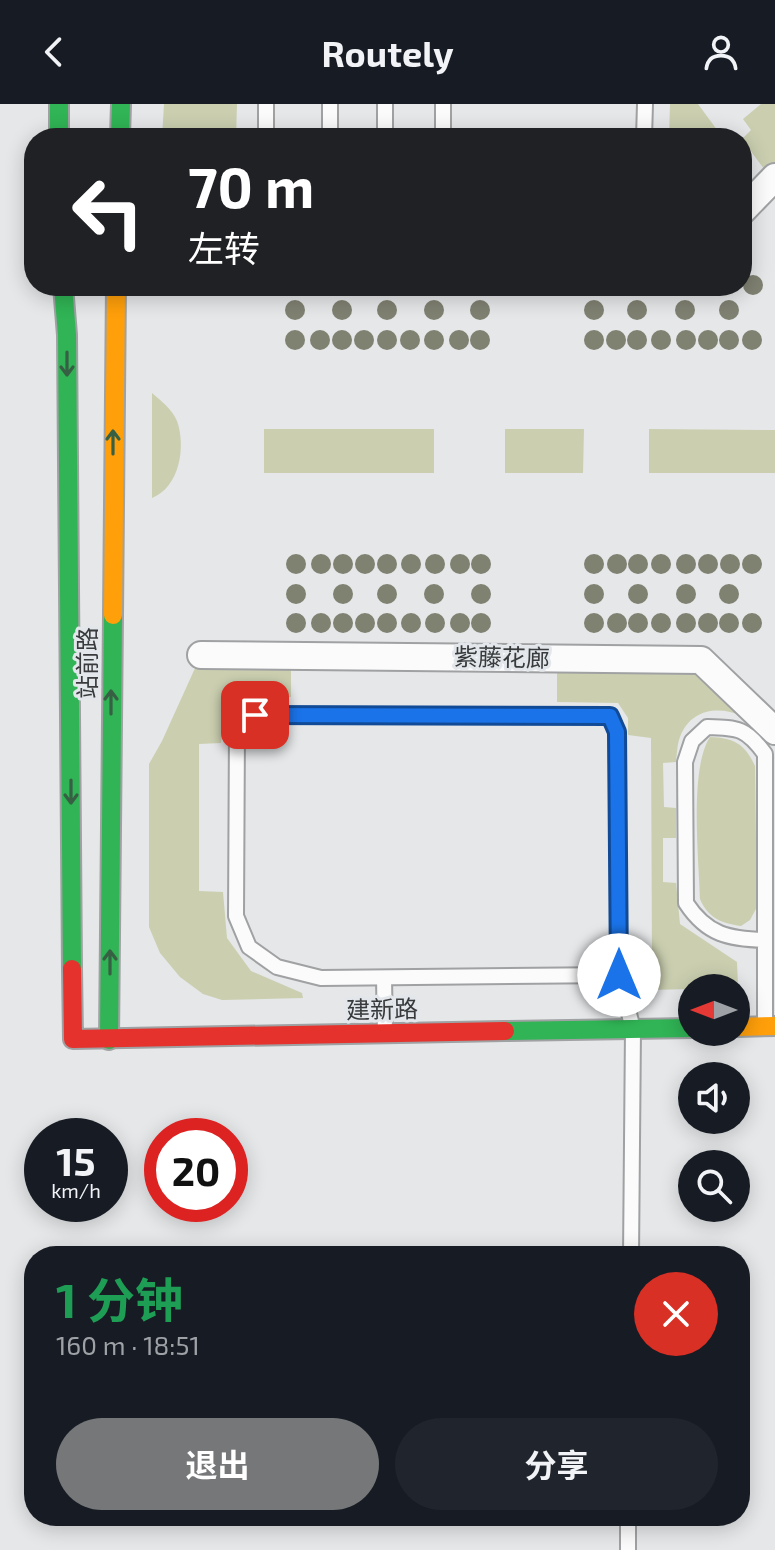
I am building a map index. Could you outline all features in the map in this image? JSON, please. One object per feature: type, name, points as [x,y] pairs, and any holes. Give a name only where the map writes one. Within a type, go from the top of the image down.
[{"type":"main road","points":[[59,104],[59,128]]},
{"type":"main road","points":[[120,128],[121,104]]},
{"type":"main road","name":"站前路","points":[[64,296],[67,335],[73,1039]]},
{"type":"main road","name":"站前路","points":[[109,1040],[116,296]]},
{"type":"main road","points":[[750,1027],[770,1026]]},
{"type":"main road","name":"建新路","points":[[73,1039],[678,1028]]},
{"type":"street","points":[[752,201],[775,177]]},
{"type":"street","name":"紫藤花廊","points":[[201,655],[701,660],[775,731]]},
{"type":"lane","points":[[266,104],[266,128]]},
{"type":"lane","points":[[330,104],[330,128]]},
{"type":"lane","points":[[385,104],[385,128]]},
{"type":"lane","points":[[443,104],[443,128]]},
{"type":"lane","points":[[644,128],[645,104]]},
{"type":"lane","points":[[619,975],[321,978],[277,967],[249,947],[236,916],[237,727],[255,715],[610,716],[617,732],[619,975],[633,1029],[631,1246]]},
{"type":"lane","points":[[765,940],[731,939],[696,919],[686,903],[685,762],[692,741],[707,727],[736,728],[751,735],[765,754],[765,940],[770,1026]]},
{"type":"lane","points":[[384,978],[385,1034]]},
{"type":"lane","points":[[628,1526],[628,1550]]},
{"type":"green space","points":[[164,104],[237,104],[236,128],[163,128]]},
{"type":"green space","points":[[670,104],[698,104],[716,128],[669,128]]},
{"type":"green space","points":[[761,104],[775,104],[775,176],[772,180],[752,153],[752,128],[743,119]]},
{"type":"green space","points":[[152,393],[175,417],[181,442],[175,475],[161,493],[152,498]]},
{"type":"green space","points":[[264,429],[434,429],[434,473],[264,473]]},
{"type":"green space","points":[[505,429],[584,429],[583,473],[505,473]]},
{"type":"green space","points":[[649,429],[775,430],[775,473],[649,473]]},
{"type":"green space","points":[[201,655],[291,656],[291,697],[243,698],[225,716],[221,743],[199,744],[199,891],[223,892],[227,938],[251,971],[302,993],[303,998],[222,1000],[203,994],[180,977],[160,953],[149,927],[149,764]]},
{"type":"green space","points":[[557,659],[701,660],[775,731],[775,745],[755,723],[742,716],[727,711],[699,714],[688,723],[680,737],[676,762],[663,763],[664,807],[676,808],[676,838],[663,838],[663,882],[676,883],[680,924],[737,962],[738,974],[678,974],[678,989],[649,990],[628,986],[627,965],[652,964],[651,738],[628,735],[628,718],[618,703],[557,702]]},
{"type":"green space","points":[[710,737],[738,744],[755,766],[757,907],[750,920],[741,926],[716,918],[700,899],[697,792],[699,770]]},
{"type":"traffic: fast","points":[[59,104],[59,128]]},
{"type":"traffic: fast","points":[[120,128],[121,104]]},
{"type":"traffic: fast","points":[[64,296],[67,335],[72,969]]},
{"type":"traffic: fast","points":[[109,1040],[113,615]]},
{"type":"traffic: fast","points":[[505,1031],[678,1028]]},
{"type":"traffic: slow","points":[[113,615],[116,296]]},
{"type":"traffic: slow","points":[[750,1027],[775,1026]]},
{"type":"traffic: jam","points":[[72,969],[73,1039],[505,1031]]},
{"type":"route","points":[[255,715],[610,716],[617,732],[619,975]]}]
